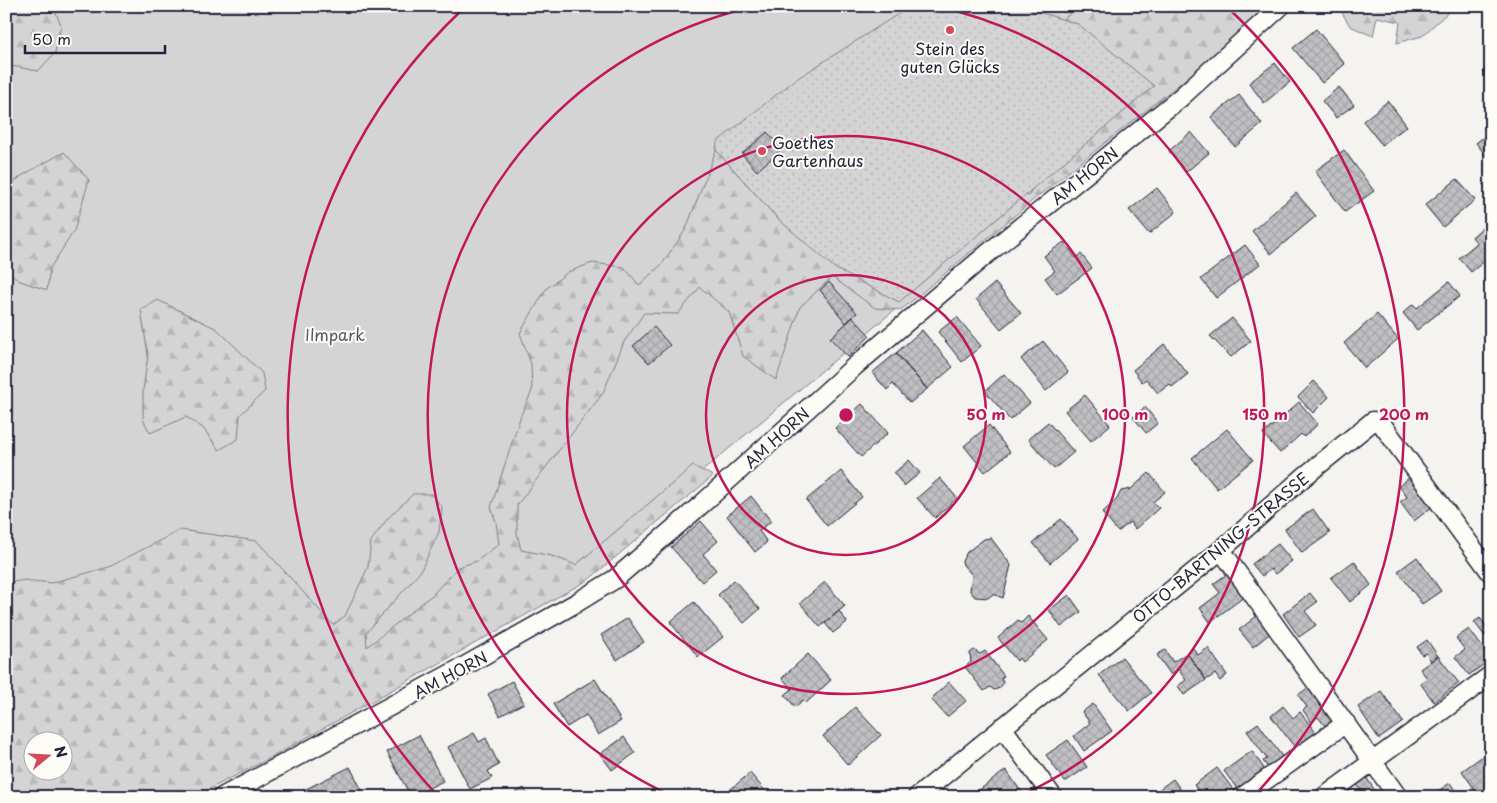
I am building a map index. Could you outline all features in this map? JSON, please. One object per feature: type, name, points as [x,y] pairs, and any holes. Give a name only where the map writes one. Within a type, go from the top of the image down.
[{"type":"street","name":"AM HORN","points":[[222,797],[463,667],[576,604],[615,579],[702,504],[855,366],[987,254],[1180,98],[1281,6]]},
{"type":"street","name":"OTTO-BARTNING-STRASSE","points":[[917,797],[1221,550],[1305,476],[1373,421],[1381,423],[1491,573]]},
{"type":"street","points":[[1221,550],[1398,797]]},
{"type":"street","points":[[1324,797],[1491,675]]},
{"type":"street","points":[[1242,797],[1346,723]]},
{"type":"street","points":[[1002,728],[1052,797]]},
{"type":"green space","name":"Ilmpark","points":[[6,6],[1257,6],[583,571],[184,797],[6,797]]},
{"type":"green space","points":[[6,6],[53,6],[61,25],[55,53],[38,71],[6,65]]},
{"type":"green space","points":[[1019,6],[1078,24],[1154,86],[899,302],[836,269],[778,219],[716,150],[717,142],[795,80],[906,9]]},
{"type":"green space","points":[[1073,6],[1269,6],[1231,43],[1043,192],[901,310],[875,308],[832,277],[800,307],[776,380],[743,356],[729,312],[700,287],[678,314],[644,313],[624,342],[603,393],[517,505],[517,533],[521,550],[552,556],[576,565],[693,466],[713,476],[588,580],[274,756],[194,797],[6,797],[6,583],[26,580],[51,583],[109,567],[180,530],[257,541],[333,625],[345,616],[368,567],[371,541],[388,518],[413,494],[431,494],[442,507],[439,532],[420,572],[366,633],[367,647],[432,595],[458,567],[477,561],[499,544],[496,522],[491,507],[521,415],[532,391],[531,364],[520,333],[546,289],[568,272],[592,263],[624,267],[639,285],[662,264],[686,229],[716,150],[778,219],[986,204],[1029,195],[1043,166],[1033,42],[1071,13]]},
{"type":"green space","points":[[1338,6],[1455,6],[1422,36],[1397,43],[1400,22],[1377,17],[1373,36],[1350,26]]},
{"type":"green space","points":[[64,152],[89,180],[74,231],[50,268],[47,290],[20,281],[6,270],[6,188],[23,175]]},
{"type":"green space","points":[[158,300],[217,329],[262,373],[265,391],[240,415],[238,439],[219,450],[203,428],[186,417],[150,433],[143,419],[143,390],[148,355],[141,310]]},
{"type":"building","points":[[1316,29],[1345,64],[1322,83],[1293,48]]},
{"type":"building","points":[[1275,63],[1290,82],[1264,103],[1249,83]]},
{"type":"building","points":[[1491,65],[1491,81],[1483,71]]},
{"type":"building","points":[[1339,87],[1354,105],[1336,118],[1322,101]]},
{"type":"building","points":[[1239,95],[1262,124],[1235,147],[1211,117]]},
{"type":"building","points":[[1388,101],[1407,126],[1382,145],[1363,121]]},
{"type":"building","points":[[1491,131],[1491,162],[1476,143]]},
{"type":"building","name":"Goethes Gartenhaus","points":[[767,132],[782,149],[757,171],[742,154]]},
{"type":"building","points":[[1191,132],[1209,153],[1186,172],[1169,151]]},
{"type":"building","points":[[1344,150],[1374,191],[1345,212],[1315,171]]},
{"type":"building","points":[[1457,179],[1475,200],[1443,227],[1425,205]]},
{"type":"building","points":[[1157,188],[1176,212],[1149,234],[1129,210]]},
{"type":"building","points":[[1296,193],[1316,216],[1271,254],[1252,231]]},
{"type":"building","points":[[1483,227],[1491,237],[1491,256],[1471,272],[1459,258],[1477,243],[1472,237]]},
{"type":"building","points":[[1064,242],[1076,258],[1081,254],[1092,268],[1057,294],[1045,278],[1055,271],[1044,256]]},
{"type":"building","points":[[1245,245],[1260,264],[1216,298],[1201,279]]},
{"type":"building","points":[[829,282],[857,313],[846,323],[820,290]]},
{"type":"building","points":[[1449,282],[1460,296],[1417,330],[1403,313],[1413,304],[1417,308]]},
{"type":"building","points":[[995,283],[1021,313],[1001,329],[976,299]]},
{"type":"building","points":[[1377,314],[1398,339],[1365,368],[1344,343]]},
{"type":"building","points":[[853,317],[870,336],[848,357],[830,338]]},
{"type":"building","points":[[957,317],[981,346],[962,362],[938,332]]},
{"type":"building","points":[[1232,318],[1251,341],[1231,357],[1210,336]]},
{"type":"building","points":[[654,327],[670,345],[649,363],[633,346]]},
{"type":"building","points":[[922,330],[953,367],[927,389],[896,353]]},
{"type":"building","points":[[1043,341],[1068,372],[1046,391],[1021,359]]},
{"type":"building","points":[[1164,344],[1188,374],[1172,387],[1170,384],[1158,393],[1146,379],[1142,382],[1133,370]]},
{"type":"building","points":[[896,353],[927,389],[910,403],[893,384],[887,390],[872,373]]},
{"type":"building","points":[[1004,374],[1030,403],[1010,420],[985,391]]},
{"type":"building","points":[[1314,381],[1329,397],[1313,413],[1298,397]]},
{"type":"building","points":[[1085,395],[1110,425],[1091,441],[1065,411]]},
{"type":"building","points":[[1299,402],[1318,424],[1304,437],[1301,434],[1280,453],[1263,434]]},
{"type":"building","points":[[862,404],[888,433],[861,457],[835,428]]},
{"type":"building","points":[[1145,407],[1158,423],[1146,433],[1133,417]]},
{"type":"building","points":[[1048,422],[1074,452],[1054,469],[1028,439]]},
{"type":"building","points":[[989,425],[1010,452],[985,472],[964,446]]},
{"type":"building","points":[[1227,429],[1253,460],[1217,489],[1192,458]]},
{"type":"building","points":[[909,460],[920,473],[904,486],[894,473]]},
{"type":"building","points":[[841,471],[862,497],[827,526],[806,500]]},
{"type":"building","points":[[1149,473],[1165,492],[1153,502],[1159,508],[1135,529],[1130,522],[1118,532],[1102,513],[1117,499],[1121,491],[1131,489]]},
{"type":"building","points":[[1410,477],[1432,507],[1414,521],[1400,502],[1407,497],[1399,486]]},
{"type":"building","points":[[940,478],[957,498],[935,518],[917,498]]},
{"type":"building","points":[[751,496],[771,521],[759,531],[767,542],[755,552],[727,516]]},
{"type":"building","points":[[1313,509],[1330,533],[1302,553],[1285,529]]},
{"type":"building","points":[[1061,519],[1078,539],[1050,563],[1033,543]]},
{"type":"building","points":[[701,521],[718,541],[703,554],[716,570],[702,582],[671,547]]},
{"type":"building","points":[[991,538],[1011,565],[1003,598],[993,594],[988,598],[975,597],[970,591],[972,575],[963,565],[962,561],[967,552],[984,539]]},
{"type":"building","points":[[1278,544],[1292,561],[1275,574],[1271,569],[1262,576],[1252,564]]},
{"type":"building","points":[[1417,557],[1441,591],[1422,604],[1398,571]]},
{"type":"building","points":[[1354,561],[1371,585],[1350,602],[1331,578]]},
{"type":"building","points":[[1227,574],[1244,597],[1210,622],[1200,608],[1220,593],[1213,584]]},
{"type":"building","points":[[734,580],[760,609],[744,623],[718,595]]},
{"type":"building","points":[[825,582],[845,606],[820,627],[800,603]]},
{"type":"building","points":[[1310,593],[1317,602],[1305,611],[1316,625],[1299,637],[1283,614]]},
{"type":"building","points":[[1069,595],[1081,612],[1061,627],[1049,610]]},
{"type":"building","points":[[694,602],[723,637],[698,657],[670,622]]},
{"type":"building","points":[[839,611],[847,622],[833,633],[825,623]]},
{"type":"building","points":[[1258,615],[1272,632],[1253,647],[1239,630]]},
{"type":"building","points":[[1028,616],[1048,640],[1022,662],[1019,658],[1017,661],[998,638],[1018,620],[1021,623]]},
{"type":"building","points":[[628,618],[644,642],[617,660],[601,635]]},
{"type":"building","points":[[1480,618],[1491,632],[1485,636],[1474,622]]},
{"type":"building","points":[[1469,629],[1491,659],[1469,675],[1455,657],[1465,650],[1456,638]]},
{"type":"building","points":[[1427,640],[1438,656],[1431,661],[1426,653],[1422,655],[1417,647]]},
{"type":"building","points":[[1193,648],[1198,655],[1208,648],[1227,675],[1220,681],[1215,674],[1206,680],[1187,653]]},
{"type":"building","points":[[974,650],[980,654],[985,651],[1004,676],[1001,678],[1003,683],[1000,688],[994,690],[990,687],[984,691],[965,667],[971,662],[970,653]]},
{"type":"building","points":[[1165,650],[1173,662],[1187,653],[1206,680],[1184,695],[1178,686],[1186,680],[1178,669],[1171,675],[1157,655]]},
{"type":"building","points":[[808,654],[831,680],[806,703],[803,700],[795,707],[785,695],[792,689],[782,678]]},
{"type":"building","points":[[1438,656],[1459,683],[1434,702],[1420,683],[1427,678],[1420,669]]},
{"type":"building","points":[[1122,657],[1151,693],[1129,711],[1099,675]]},
{"type":"building","points":[[595,679],[621,721],[598,735],[586,715],[567,727],[553,704]]},
{"type":"building","points":[[512,681],[524,703],[500,716],[488,694]]},
{"type":"building","points":[[949,682],[966,701],[947,717],[931,699]]},
{"type":"building","points":[[1312,685],[1337,719],[1326,727],[1318,717],[1311,722],[1303,710],[1307,707],[1298,695]]},
{"type":"building","points":[[1381,691],[1403,722],[1379,739],[1358,707]]},
{"type":"building","points":[[1093,704],[1112,731],[1084,751],[1074,736],[1090,723],[1082,712]]},
{"type":"building","points":[[1283,706],[1293,718],[1300,712],[1317,734],[1296,749],[1271,716]]},
{"type":"building","points":[[855,707],[881,735],[848,765],[823,736]]},
{"type":"building","points":[[1258,723],[1283,758],[1269,769],[1263,761],[1267,759],[1247,731]]},
{"type":"building","points":[[474,733],[479,742],[486,738],[499,765],[488,771],[492,778],[470,789],[448,747]]},
{"type":"building","points":[[419,735],[443,781],[411,797],[387,752]]},
{"type":"building","points":[[624,737],[635,753],[612,770],[600,754]]},
{"type":"building","points":[[1068,740],[1087,767],[1065,782],[1046,755]]},
{"type":"building","points":[[1491,750],[1491,790],[1480,797],[1462,771]]},
{"type":"building","points":[[1252,751],[1265,770],[1238,790],[1224,771]]},
{"type":"building","points":[[350,767],[365,796],[308,797],[304,790]]},
{"type":"building","points":[[1217,768],[1235,792],[1228,797],[1202,797],[1194,785]]},
{"type":"building","points":[[1006,770],[1025,797],[970,797]]},
{"type":"building","points":[[750,773],[767,793],[763,797],[727,797],[725,794]]},
{"type":"building","points":[[1366,777],[1379,797],[1365,797],[1356,783]]},
{"type":"building","points":[[1173,779],[1186,797],[1149,797]]},
{"type":"building","points":[[1450,783],[1460,797],[1429,797]]},
{"type":"building","points":[[524,788],[529,797],[508,797]]},
{"type":"building","points":[[1348,790],[1353,797],[1339,797]]},
{"type":"place","name":"Stein des guten Glücks","points":[[950,30]]},
{"type":"place","name":"Goethes Gartenhaus","points":[[762,151]]}]
